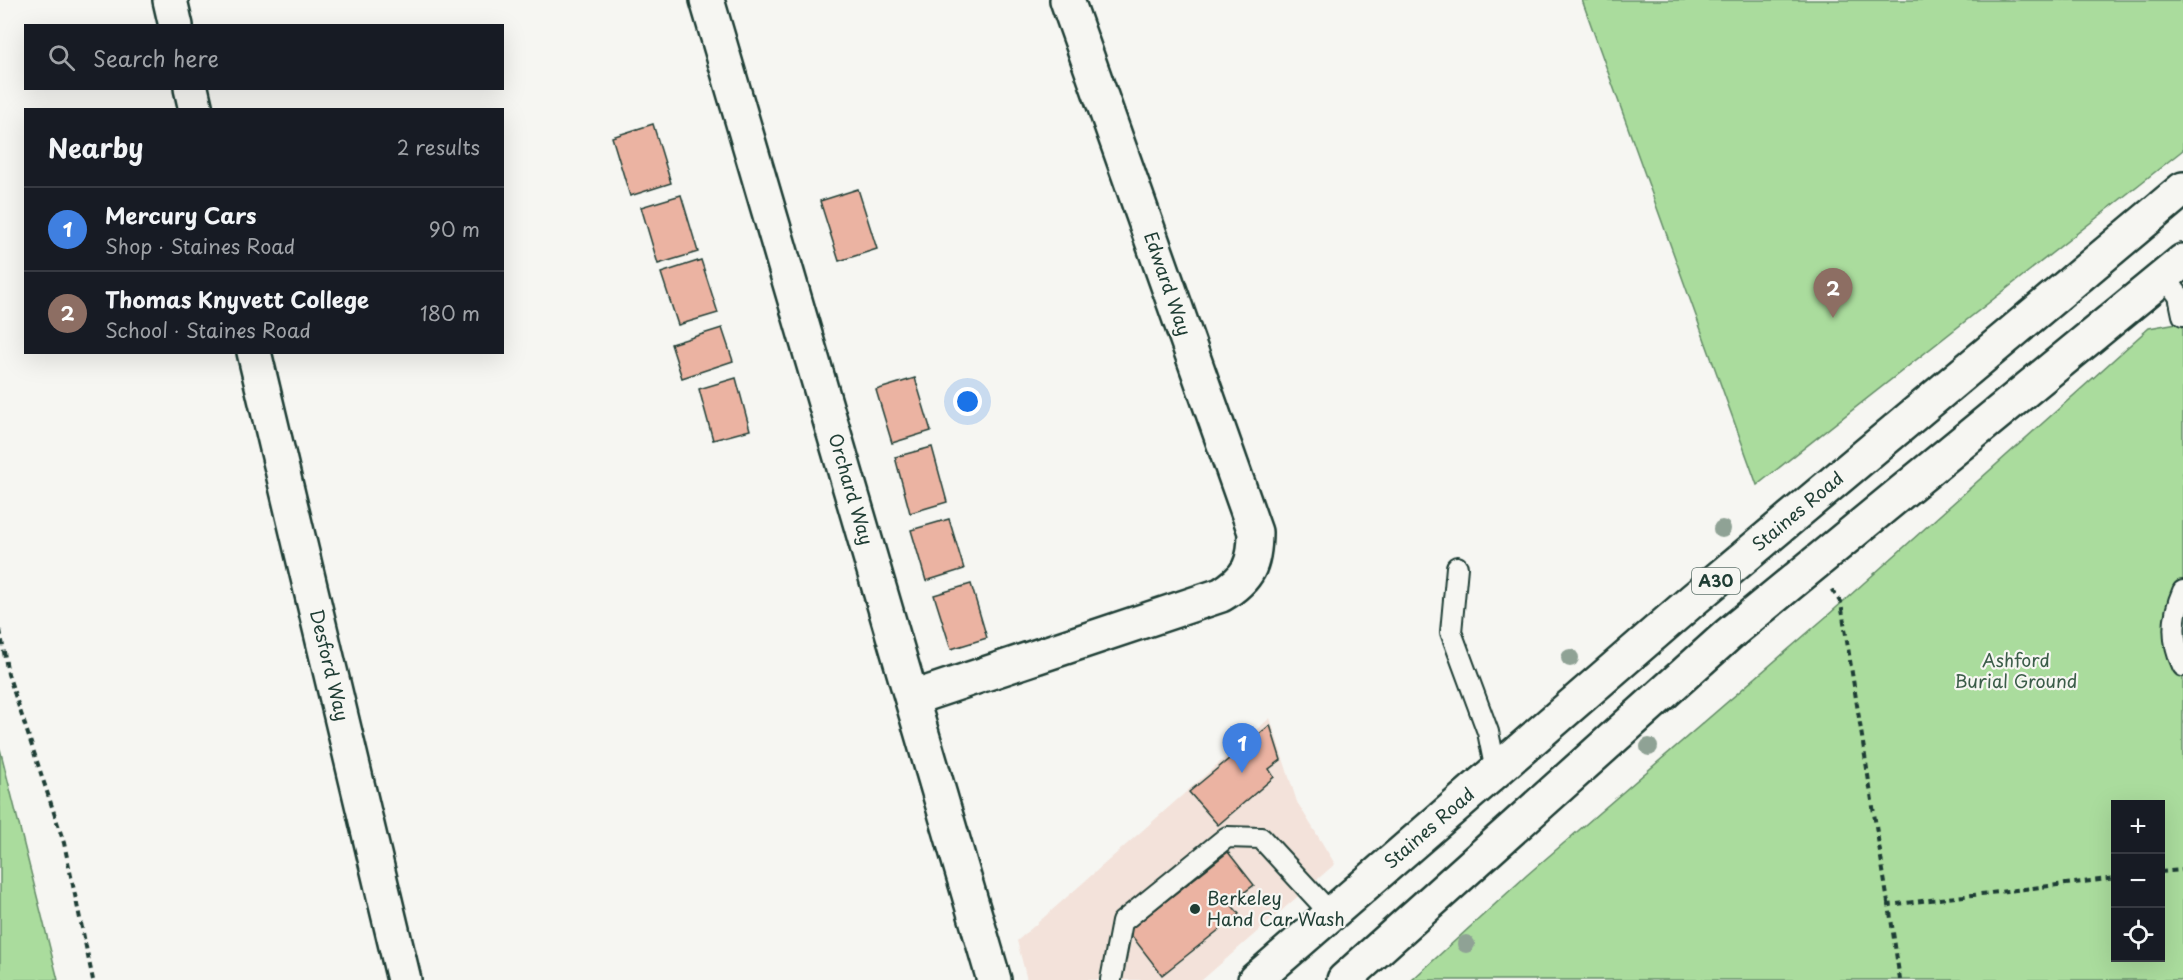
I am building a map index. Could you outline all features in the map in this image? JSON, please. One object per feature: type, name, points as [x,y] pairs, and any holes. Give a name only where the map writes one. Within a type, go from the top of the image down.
[{"type":"main road","points":[[170,0],[176,24]]},
{"type":"main road","name":"Orchard Way","points":[[707,0],[994,980]]},
{"type":"main road","name":"Edward Way","points":[[913,698],[1221,595],[1238,585],[1250,569],[1255,551],[1255,532],[1067,0]]},
{"type":"main road","points":[[191,90],[196,108]]},
{"type":"main road","name":"Staines Road","points":[[1255,980],[1702,592],[2183,189]]},
{"type":"main road","name":"A30","points":[[1344,980],[1730,634],[2174,269]]},
{"type":"main road","name":"Desford Way","points":[[254,354],[404,980]]},
{"type":"lane","points":[[2174,269],[2183,315]]},
{"type":"lane","points":[[1457,567],[1451,632],[1488,732],[1496,771]]},
{"type":"lane","points":[[2183,591],[2176,607],[2174,634],[2183,666]]},
{"type":"lane","points":[[1111,980],[1122,922],[1227,837],[1261,838],[1331,915]]},
{"type":"path","points":[[1828,585],[1841,603],[1900,980]]},
{"type":"path","points":[[0,630],[9,674],[64,843],[93,980]]},
{"type":"path","points":[[2165,872],[2183,870]]},
{"type":"path","points":[[1889,909],[1889,905],[2111,878]]},
{"type":"shaded area","points":[[1270,718],[1297,802],[1335,864],[1202,980],[1027,980],[1017,941]]},
{"type":"green space","points":[[1582,0],[2183,0],[2183,150],[1757,485]]},
{"type":"green space","name":"Ashford Burial Ground","points":[[2183,322],[2183,980],[1412,980],[1527,875],[1827,616],[2149,328]]},
{"type":"green space","points":[[0,749],[58,980],[0,980]]},
{"type":"building","points":[[653,124],[671,183],[630,196],[612,137]]},
{"type":"building","points":[[858,189],[877,249],[839,261],[820,201]]},
{"type":"building","points":[[681,195],[698,252],[658,264],[641,207]]},
{"type":"building","points":[[701,260],[718,313],[678,325],[661,273]]},
{"type":"building","points":[[722,328],[733,361],[682,378],[671,344]]},
{"type":"building","points":[[736,378],[750,430],[713,440],[699,389]]},
{"type":"building","points":[[915,378],[931,431],[892,443],[876,390]]},
{"type":"building","points":[[932,447],[947,502],[910,513],[895,457]]},
{"type":"building","points":[[949,519],[964,569],[926,581],[911,530]]},
{"type":"building","points":[[971,584],[987,638],[951,649],[934,595]]},
{"type":"building","points":[[1270,725],[1281,760],[1269,769],[1274,777],[1218,825],[1189,792]]},
{"type":"building","name":"Berkeley Hand Car Wash","points":[[1228,852],[1254,885],[1230,903],[1239,914],[1162,975],[1128,931]]},
{"type":"place","name":"Thomas Knyvett College","points":[[1833,318]]},
{"type":"place","name":"Mercury Cars","points":[[1242,773]]},
{"type":"place","name":"Berkeley Hand Car Wash","points":[[1195,909]]}]
